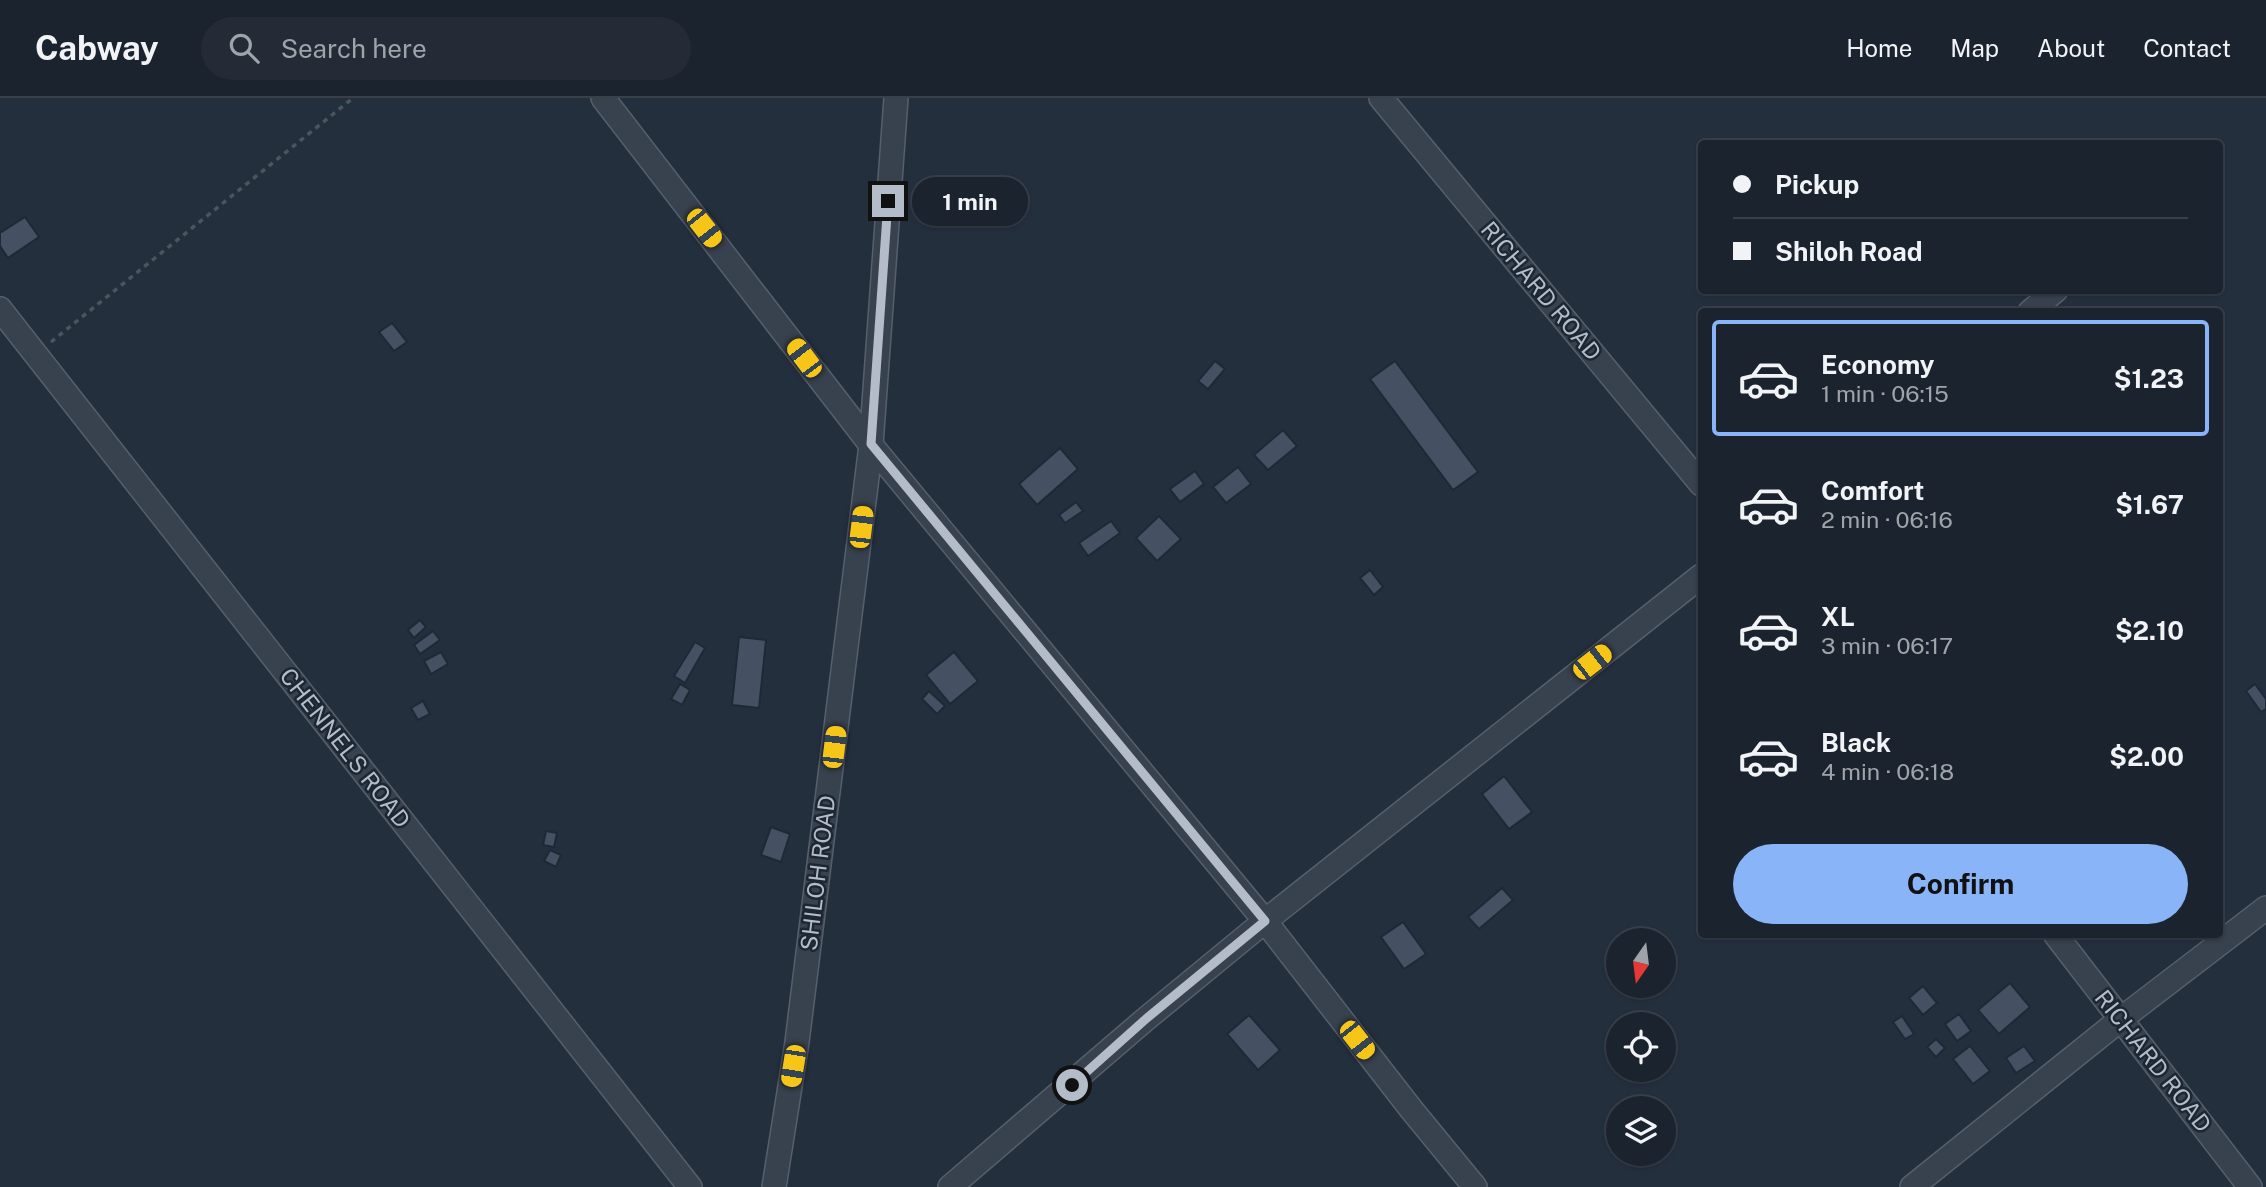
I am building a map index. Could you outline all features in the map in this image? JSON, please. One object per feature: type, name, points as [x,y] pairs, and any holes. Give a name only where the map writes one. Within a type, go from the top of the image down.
[{"type":"street","points":[[603,98],[871,444],[1265,921],[1475,1187]]},
{"type":"street","name":"SHILOH ROAD","points":[[774,1187],[804,988],[871,444],[897,98]]},
{"type":"street","name":"RICHARD ROAD","points":[[1381,98],[1698,480]]},
{"type":"street","points":[[2035,308],[2051,294]]},
{"type":"street","name":"CHENNELS ROAD","points":[[0,309],[690,1187]]},
{"type":"street","points":[[950,1187],[1265,921],[1698,578]]},
{"type":"street","points":[[1912,1187],[2121,1019],[2266,908]]},
{"type":"street","name":"RICHARD ROAD","points":[[2058,938],[2250,1187]]},
{"type":"path","points":[[36,354],[353,98]]},
{"type":"building","points":[[25,217],[39,237],[8,258],[0,246],[0,233]]},
{"type":"building","points":[[392,323],[407,342],[394,351],[379,332]]},
{"type":"building","points":[[1215,361],[1225,369],[1208,389],[1198,381]]},
{"type":"building","points":[[1395,361],[1478,472],[1453,490],[1370,379]]},
{"type":"building","points":[[1283,430],[1297,446],[1268,470],[1254,455]]},
{"type":"building","points":[[1060,448],[1078,469],[1037,505],[1019,484]]},
{"type":"building","points":[[1238,467],[1251,484],[1226,503],[1213,487]]},
{"type":"building","points":[[1195,471],[1204,484],[1180,502],[1170,489]]},
{"type":"building","points":[[1076,502],[1083,511],[1065,523],[1059,515]]},
{"type":"building","points":[[1159,516],[1181,539],[1157,561],[1136,538]]},
{"type":"building","points":[[1111,521],[1120,533],[1088,556],[1079,543]]},
{"type":"building","points":[[1370,570],[1383,587],[1374,595],[1360,578]]},
{"type":"building","points":[[420,620],[426,627],[414,638],[408,630]]},
{"type":"building","points":[[433,631],[440,640],[420,654],[414,645]]},
{"type":"building","points":[[739,637],[766,640],[759,708],[732,705]]},
{"type":"building","points":[[695,642],[705,648],[685,683],[674,676]]},
{"type":"building","points":[[441,652],[448,664],[431,674],[424,661]]},
{"type":"building","points":[[954,652],[978,681],[950,704],[926,675]]},
{"type":"building","points":[[680,684],[690,690],[682,705],[671,699]]},
{"type":"building","points":[[2255,684],[2266,699],[2266,709],[2261,712],[2246,691]]},
{"type":"building","points":[[929,691],[945,706],[937,714],[922,699]]},
{"type":"building","points":[[423,701],[430,714],[418,720],[411,708]]},
{"type":"building","points":[[1504,776],[1532,812],[1509,829],[1482,794]]},
{"type":"building","points":[[771,827],[790,834],[781,862],[761,855]]},
{"type":"building","points":[[546,831],[557,833],[554,847],[543,845]]},
{"type":"building","points":[[550,850],[561,855],[556,867],[544,861]]},
{"type":"building","points":[[1502,888],[1513,900],[1479,929],[1468,917]]},
{"type":"building","points":[[1403,922],[1426,954],[1404,969],[1381,937]]},
{"type":"building","points":[[2010,983],[2030,1007],[1999,1034],[1978,1010]]},
{"type":"building","points":[[1923,986],[1937,1003],[1923,1015],[1909,998]]},
{"type":"building","points":[[1959,1014],[1971,1031],[1957,1041],[1945,1024]]},
{"type":"building","points":[[1249,1015],[1280,1050],[1258,1070],[1227,1034]]},
{"type":"building","points":[[1902,1016],[1914,1034],[1905,1039],[1893,1022]]},
{"type":"building","points":[[1936,1039],[1945,1048],[1936,1057],[1927,1047]]},
{"type":"building","points":[[1970,1046],[1990,1071],[1973,1084],[1953,1059]]},
{"type":"building","points":[[2024,1046],[2035,1061],[2016,1073],[2006,1058]]},
{"type":"route","points":[[888,201],[871,444],[1265,921],[1147,1018],[1072,1085]]}]
